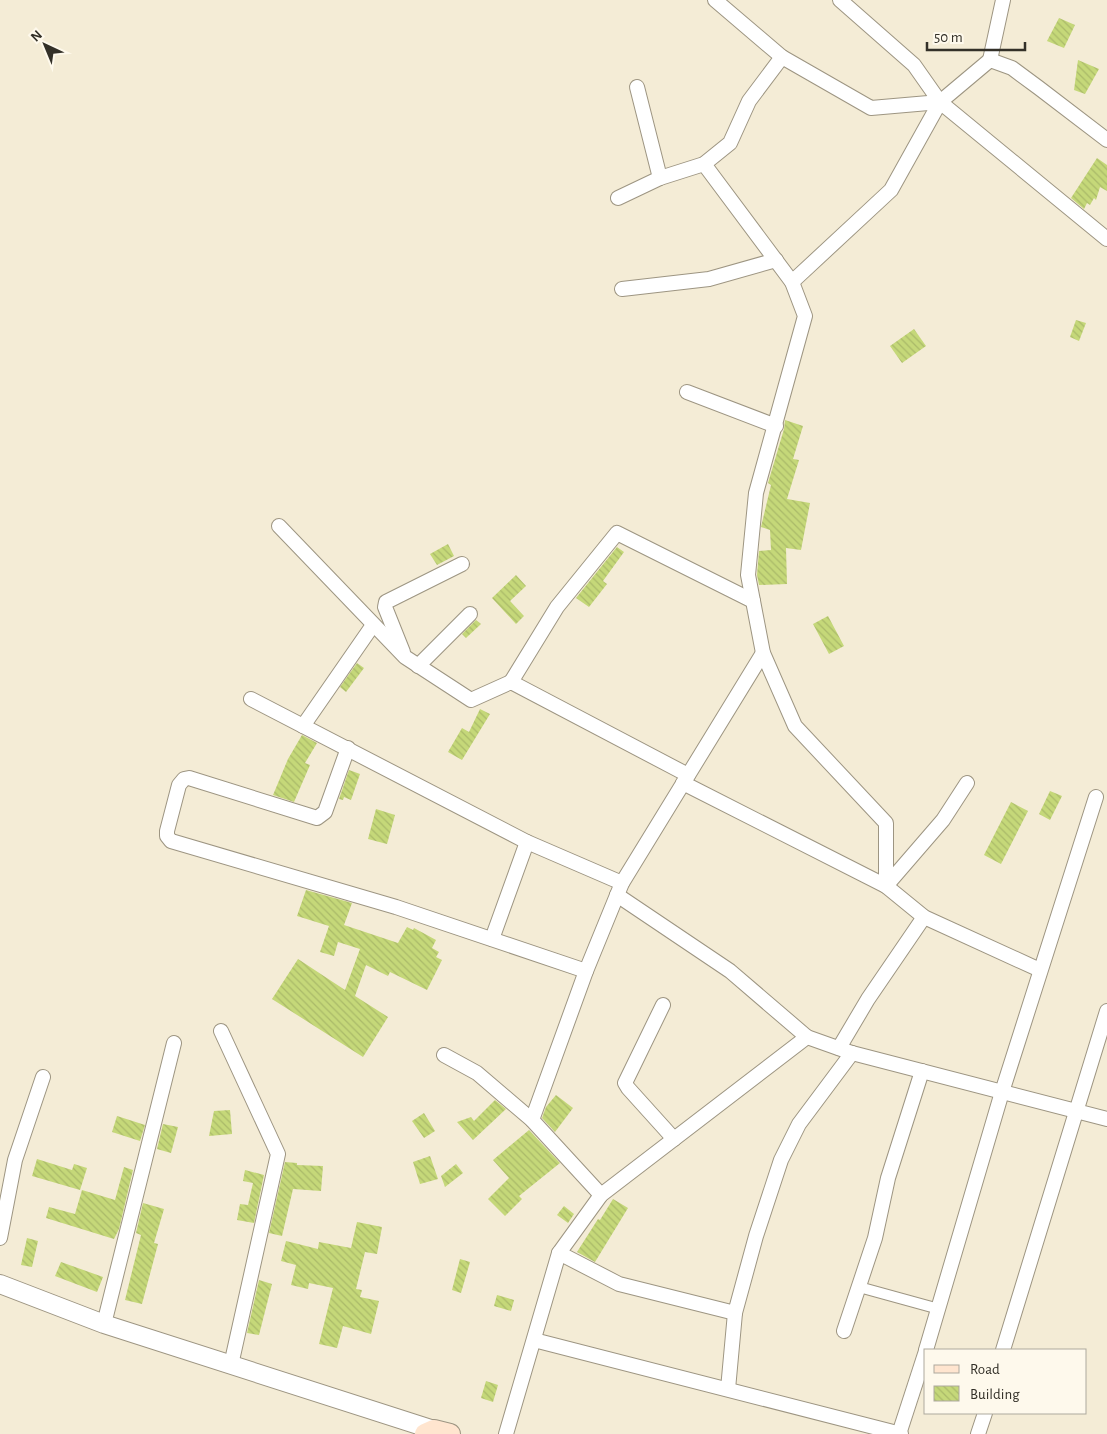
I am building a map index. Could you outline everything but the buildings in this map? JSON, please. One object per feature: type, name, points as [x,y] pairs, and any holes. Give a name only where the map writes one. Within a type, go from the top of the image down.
[{"type":"street","points":[[715,0],[782,56],[871,108],[940,102]]},
{"type":"street","points":[[840,0],[914,65],[940,102],[1107,240]]},
{"type":"street","points":[[792,282],[891,190],[940,102],[990,60],[1003,0]]},
{"type":"street","points":[[618,198],[660,178],[704,164],[730,143],[749,101],[782,56]]},
{"type":"street","points":[[990,60],[1012,68],[1107,140]]},
{"type":"street","points":[[637,87],[660,178]]},
{"type":"street","points":[[704,164],[792,282],[805,316],[756,493],[748,575],[763,652],[795,726],[886,823],[886,886]]},
{"type":"street","points":[[622,289],[709,279],[776,260]]},
{"type":"street","points":[[687,392],[776,426]]},
{"type":"street","points":[[279,526],[405,657],[471,700],[511,682],[558,607],[617,533],[753,601]]},
{"type":"street","points":[[405,657],[385,607],[386,602],[462,564]]},
{"type":"street","points":[[418,666],[470,614]]},
{"type":"street","points":[[303,726],[373,625]]},
{"type":"street","points":[[532,1120],[586,971],[620,889],[763,652]]},
{"type":"street","points":[[511,682],[686,779],[886,886],[924,917],[1040,970]]},
{"type":"street","points":[[252,699],[620,889],[730,971],[806,1037],[922,1071],[1107,1118]]},
{"type":"street","points":[[348,748],[325,812],[317,818],[190,778],[184,780],[179,785],[167,836],[171,841],[396,907],[586,971]]},
{"type":"street","points":[[886,886],[943,820],[967,783]]},
{"type":"street","points":[[927,1349],[1002,1092],[1096,797]]},
{"type":"street","points":[[492,939],[527,842]]},
{"type":"street","points":[[728,1389],[735,1313],[756,1236],[782,1160],[800,1124],[846,1050],[868,999],[924,917]]},
{"type":"street","points":[[663,1005],[626,1083],[628,1088],[674,1140]]},
{"type":"street","points":[[1003,1349],[1107,1011]]},
{"type":"street","points":[[221,1031],[278,1154],[231,1365]]},
{"type":"street","points":[[506,1434],[559,1254],[601,1195],[806,1037]]},
{"type":"street","points":[[104,1324],[174,1043]]},
{"type":"street","points":[[444,1054],[477,1073],[532,1120],[601,1195]]},
{"type":"street","points":[[844,1331],[875,1238],[888,1178],[922,1071]]},
{"type":"street","points":[[0,1238],[15,1160],[43,1077]]},
{"type":"street","points":[[559,1254],[619,1284],[735,1313]]},
{"type":"street","points":[[0,1284],[104,1324],[436,1432]]},
{"type":"street","points":[[859,1288],[939,1309]]},
{"type":"street","points":[[534,1340],[899,1434],[924,1357]]},
{"type":"street","points":[[978,1434],[984,1414]]}]
